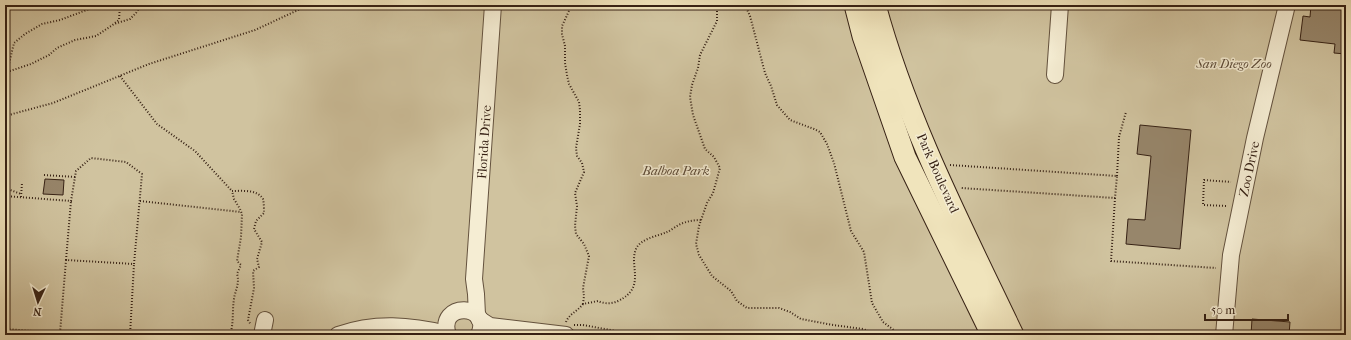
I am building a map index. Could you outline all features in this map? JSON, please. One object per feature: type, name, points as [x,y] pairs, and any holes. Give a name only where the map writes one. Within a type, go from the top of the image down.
[{"type":"main road","name":"Park Boulevard","points":[[855,5],[863,36],[905,157],[992,335]]},
{"type":"main road","name":"Park Boulevard","points":[[875,5],[904,95],[926,148],[1014,335]]},
{"type":"street","name":"Florida Drive","points":[[479,335],[481,331],[481,322],[478,317],[474,279],[492,5]]},
{"type":"street","points":[[1055,75],[1060,5]]},
{"type":"street","name":"Zoo Drive","points":[[1224,335],[1231,255],[1255,138],[1287,5]]},
{"type":"street","name":"Florida Drive","points":[[454,314],[464,302],[474,279]]},
{"type":"street","points":[[413,327],[463,310],[472,311],[490,326],[566,335]]},
{"type":"street","points":[[338,335],[351,330],[394,325],[448,334],[447,322],[454,314]]},
{"type":"street","points":[[486,335],[506,332],[511,329]]},
{"type":"path","points":[[6,73],[14,43],[25,34],[42,24],[60,20],[100,5]]},
{"type":"path","points":[[6,73],[31,64],[48,55],[57,48],[76,40],[96,36],[119,20],[120,5]]},
{"type":"path","points":[[114,24],[130,19],[141,5]]},
{"type":"path","points":[[5,116],[53,103],[149,64],[255,30],[309,5]]},
{"type":"path","points":[[570,5],[562,26],[562,34],[565,46],[565,63],[569,84],[579,102],[580,124],[576,148],[577,156],[582,163],[584,172],[575,193],[577,206],[575,226],[576,234],[584,244],[589,256],[583,288],[583,304],[567,318],[565,325],[583,325],[638,335]]},
{"type":"path","points":[[717,5],[717,21],[710,32],[700,55],[698,68],[691,91],[693,115],[705,149],[714,157],[720,168],[713,193],[707,203],[697,232],[696,244],[698,255],[708,271],[731,291],[737,302],[747,308],[773,308],[785,310],[801,319],[863,329],[878,335]]},
{"type":"path","points":[[745,5],[750,16],[765,73],[777,104],[790,120],[820,132],[827,144],[834,163],[851,231],[864,252],[872,303],[883,322],[897,335]]},
{"type":"path","points":[[120,76],[156,124],[195,151],[232,191],[234,200],[241,212],[241,237],[237,261],[241,266],[237,274],[239,279],[234,298],[232,329],[230,335]]},
{"type":"path","points":[[1126,112],[1119,137],[1111,261],[1216,268]]},
{"type":"path","points":[[60,334],[66,260],[76,171],[91,158],[126,162],[142,174],[134,264],[130,335]]},
{"type":"path","points":[[947,165],[1117,176]]},
{"type":"path","points":[[44,175],[75,177]]},
{"type":"path","points":[[1226,206],[1203,205],[1204,180],[1231,182]]},
{"type":"path","points":[[21,197],[22,183]]},
{"type":"path","points":[[5,188],[22,194]]},
{"type":"path","points":[[958,188],[1116,198]]},
{"type":"path","points":[[232,191],[257,192],[263,200],[264,212],[256,221],[254,229],[262,242],[257,259],[259,266],[253,271],[254,288],[248,311],[248,320],[260,327]]},
{"type":"path","points":[[5,196],[72,200]]},
{"type":"path","points":[[140,201],[241,212]]},
{"type":"path","points":[[583,304],[598,301],[602,303],[610,303],[623,298],[630,292],[635,284],[636,275],[634,257],[640,244],[681,224],[693,220],[701,220]]},
{"type":"path","points":[[66,260],[134,264]]},
{"type":"path","points":[[5,329],[79,335]]},
{"type":"path","points":[[192,335],[193,332],[222,335]]},
{"type":"green space","name":"Balboa Park","points":[[5,5],[1346,5],[1346,335],[5,335]]},
{"type":"building","points":[[1311,5],[1346,5],[1346,54],[1334,53],[1335,44],[1300,40],[1303,16],[1310,17]]},
{"type":"building","points":[[1140,125],[1191,130],[1180,249],[1126,244],[1128,219],[1145,220],[1151,156],[1137,154]]},
{"type":"building","points":[[45,179],[64,180],[63,195],[43,194]]},
{"type":"building","points":[[1252,319],[1290,322],[1289,335],[1251,335]]},
{"type":"park label","name":"San Diego Zoo","points":[[1234,63]]}]
